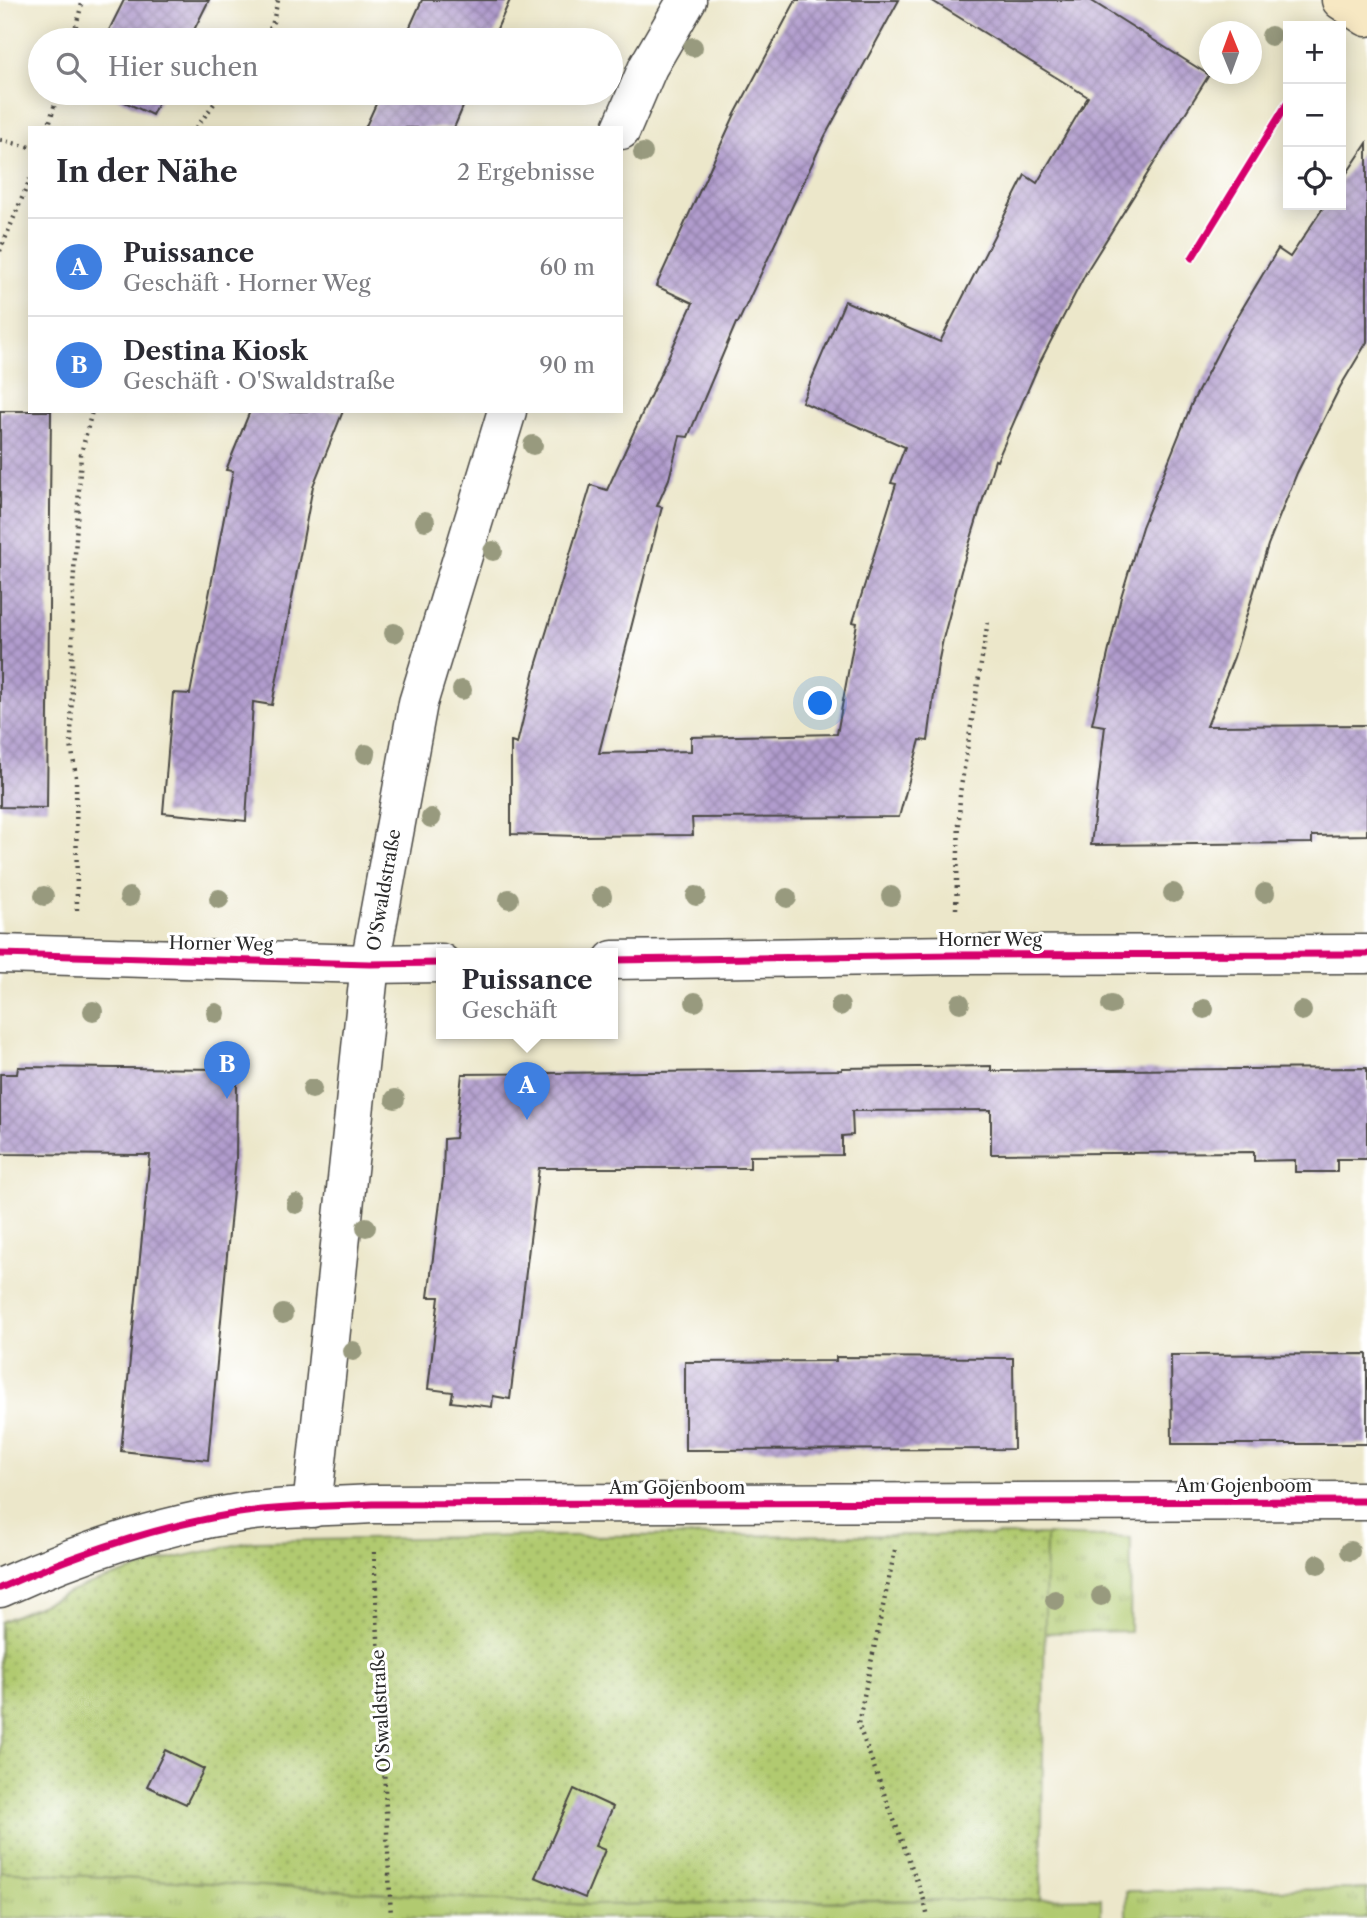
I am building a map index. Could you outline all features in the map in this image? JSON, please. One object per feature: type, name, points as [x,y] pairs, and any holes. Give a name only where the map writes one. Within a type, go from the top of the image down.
[{"type":"main road","points":[[1340,0],[1367,17]]},
{"type":"street","points":[[623,126],[648,67],[687,0]]},
{"type":"street","name":"O'Swaldstraße","points":[[312,1508],[370,964],[418,703],[506,413]]},
{"type":"street","name":"Horner Weg","points":[[0,954],[370,964],[436,962]]},
{"type":"street","name":"Horner Weg","points":[[618,960],[954,955],[1367,954]]},
{"type":"street","name":"Am Gojenboom","points":[[0,1588],[95,1551],[164,1530],[240,1513],[372,1504],[1367,1501]]},
{"type":"path","points":[[75,28],[83,0]]},
{"type":"path","points":[[270,28],[278,0]]},
{"type":"path","points":[[49,126],[55,105]]},
{"type":"path","points":[[197,126],[213,105]]},
{"type":"path","points":[[0,140],[28,147]]},
{"type":"path","points":[[0,251],[28,185]]},
{"type":"path","points":[[78,956],[76,777],[71,744],[73,588],[81,454],[91,413]]},
{"type":"path","points":[[954,955],[960,793],[988,621]]},
{"type":"path","points":[[898,1537],[858,1724],[928,1918]]},
{"type":"green space","points":[[1046,1535],[1131,1538],[1130,1631],[1043,1633]]},
{"type":"green space","points":[[1046,1535],[1041,1900],[590,1905],[0,1871],[0,1622],[85,1586],[167,1560],[253,1541],[526,1536]]},
{"type":"green space","points":[[0,1871],[590,1905],[1101,1898],[1101,1918],[0,1918]]},
{"type":"green space","points":[[1367,1889],[1367,1918],[1126,1918],[1126,1891]]},
{"type":"building","points":[[124,0],[209,0],[195,28],[110,28]]},
{"type":"building","points":[[422,0],[510,0],[497,28],[409,28]]},
{"type":"building","points":[[796,0],[899,0],[825,136],[736,323],[688,437],[680,436],[669,479],[657,506],[662,507],[599,753],[691,751],[691,737],[837,734],[857,623],[853,622],[896,484],[891,483],[905,447],[802,402],[845,301],[940,342],[1025,175],[1037,183],[1088,97],[931,0],[1090,0],[1199,69],[1199,84],[1203,84],[1088,269],[1040,362],[997,461],[995,460],[943,639],[928,741],[920,740],[899,817],[692,818],[693,835],[511,834],[511,742],[517,744],[536,666],[591,485],[607,490],[693,303],[656,286],[734,116]]},
{"type":"building","points":[[131,105],[157,105],[152,115]]},
{"type":"building","points":[[376,105],[464,105],[455,126],[366,126]]},
{"type":"building","points":[[1367,143],[1367,342],[1340,387],[1297,473],[1268,545],[1234,657],[1207,726],[1367,725],[1367,835],[1312,836],[1312,843],[1091,845],[1105,726],[1092,724],[1121,597],[1142,527],[1192,403],[1230,329],[1278,249],[1290,257],[1322,210],[1346,210],[1346,174]]},
{"type":"building","points":[[0,411],[51,413],[47,808],[0,807]]},
{"type":"building","points":[[249,413],[342,413],[313,486],[272,705],[253,702],[246,821],[163,813],[173,693],[190,694],[233,471],[226,470]]},
{"type":"building","points":[[991,1066],[991,1071],[1367,1068],[1367,1159],[1337,1159],[1337,1172],[1295,1172],[1295,1160],[1254,1161],[1254,1152],[991,1154],[991,1110],[852,1111],[853,1135],[842,1136],[842,1155],[750,1156],[750,1168],[539,1168],[510,1399],[493,1396],[492,1407],[451,1402],[453,1392],[428,1389],[439,1297],[428,1297],[443,1179],[444,1139],[455,1138],[462,1074]]},
{"type":"building","points":[[18,1067],[223,1069],[237,1081],[236,1158],[208,1460],[121,1451],[150,1155],[0,1154],[0,1074],[17,1074]]},
{"type":"building","points":[[1367,1354],[1367,1444],[1172,1444],[1171,1355]]},
{"type":"building","points":[[836,1357],[1013,1358],[1014,1449],[685,1450],[685,1362],[836,1361]]},
{"type":"building","points":[[165,1750],[204,1769],[186,1804],[147,1786]]},
{"type":"building","points":[[574,1789],[613,1807],[595,1846],[605,1850],[585,1898],[535,1877]]},
{"type":"cycle path","points":[[1192,258],[1283,110]]},
{"type":"cycle path","points":[[0,954],[370,964],[436,963]]},
{"type":"cycle path","points":[[618,960],[954,955],[1367,954]]},
{"type":"cycle path","points":[[0,1588],[87,1553],[148,1533],[239,1513],[288,1508],[372,1504],[1367,1501]]},
{"type":"place","name":"Destina Kiosk","points":[[227,1099]]},
{"type":"place","name":"Puissance","points":[[527,1120]]}]
